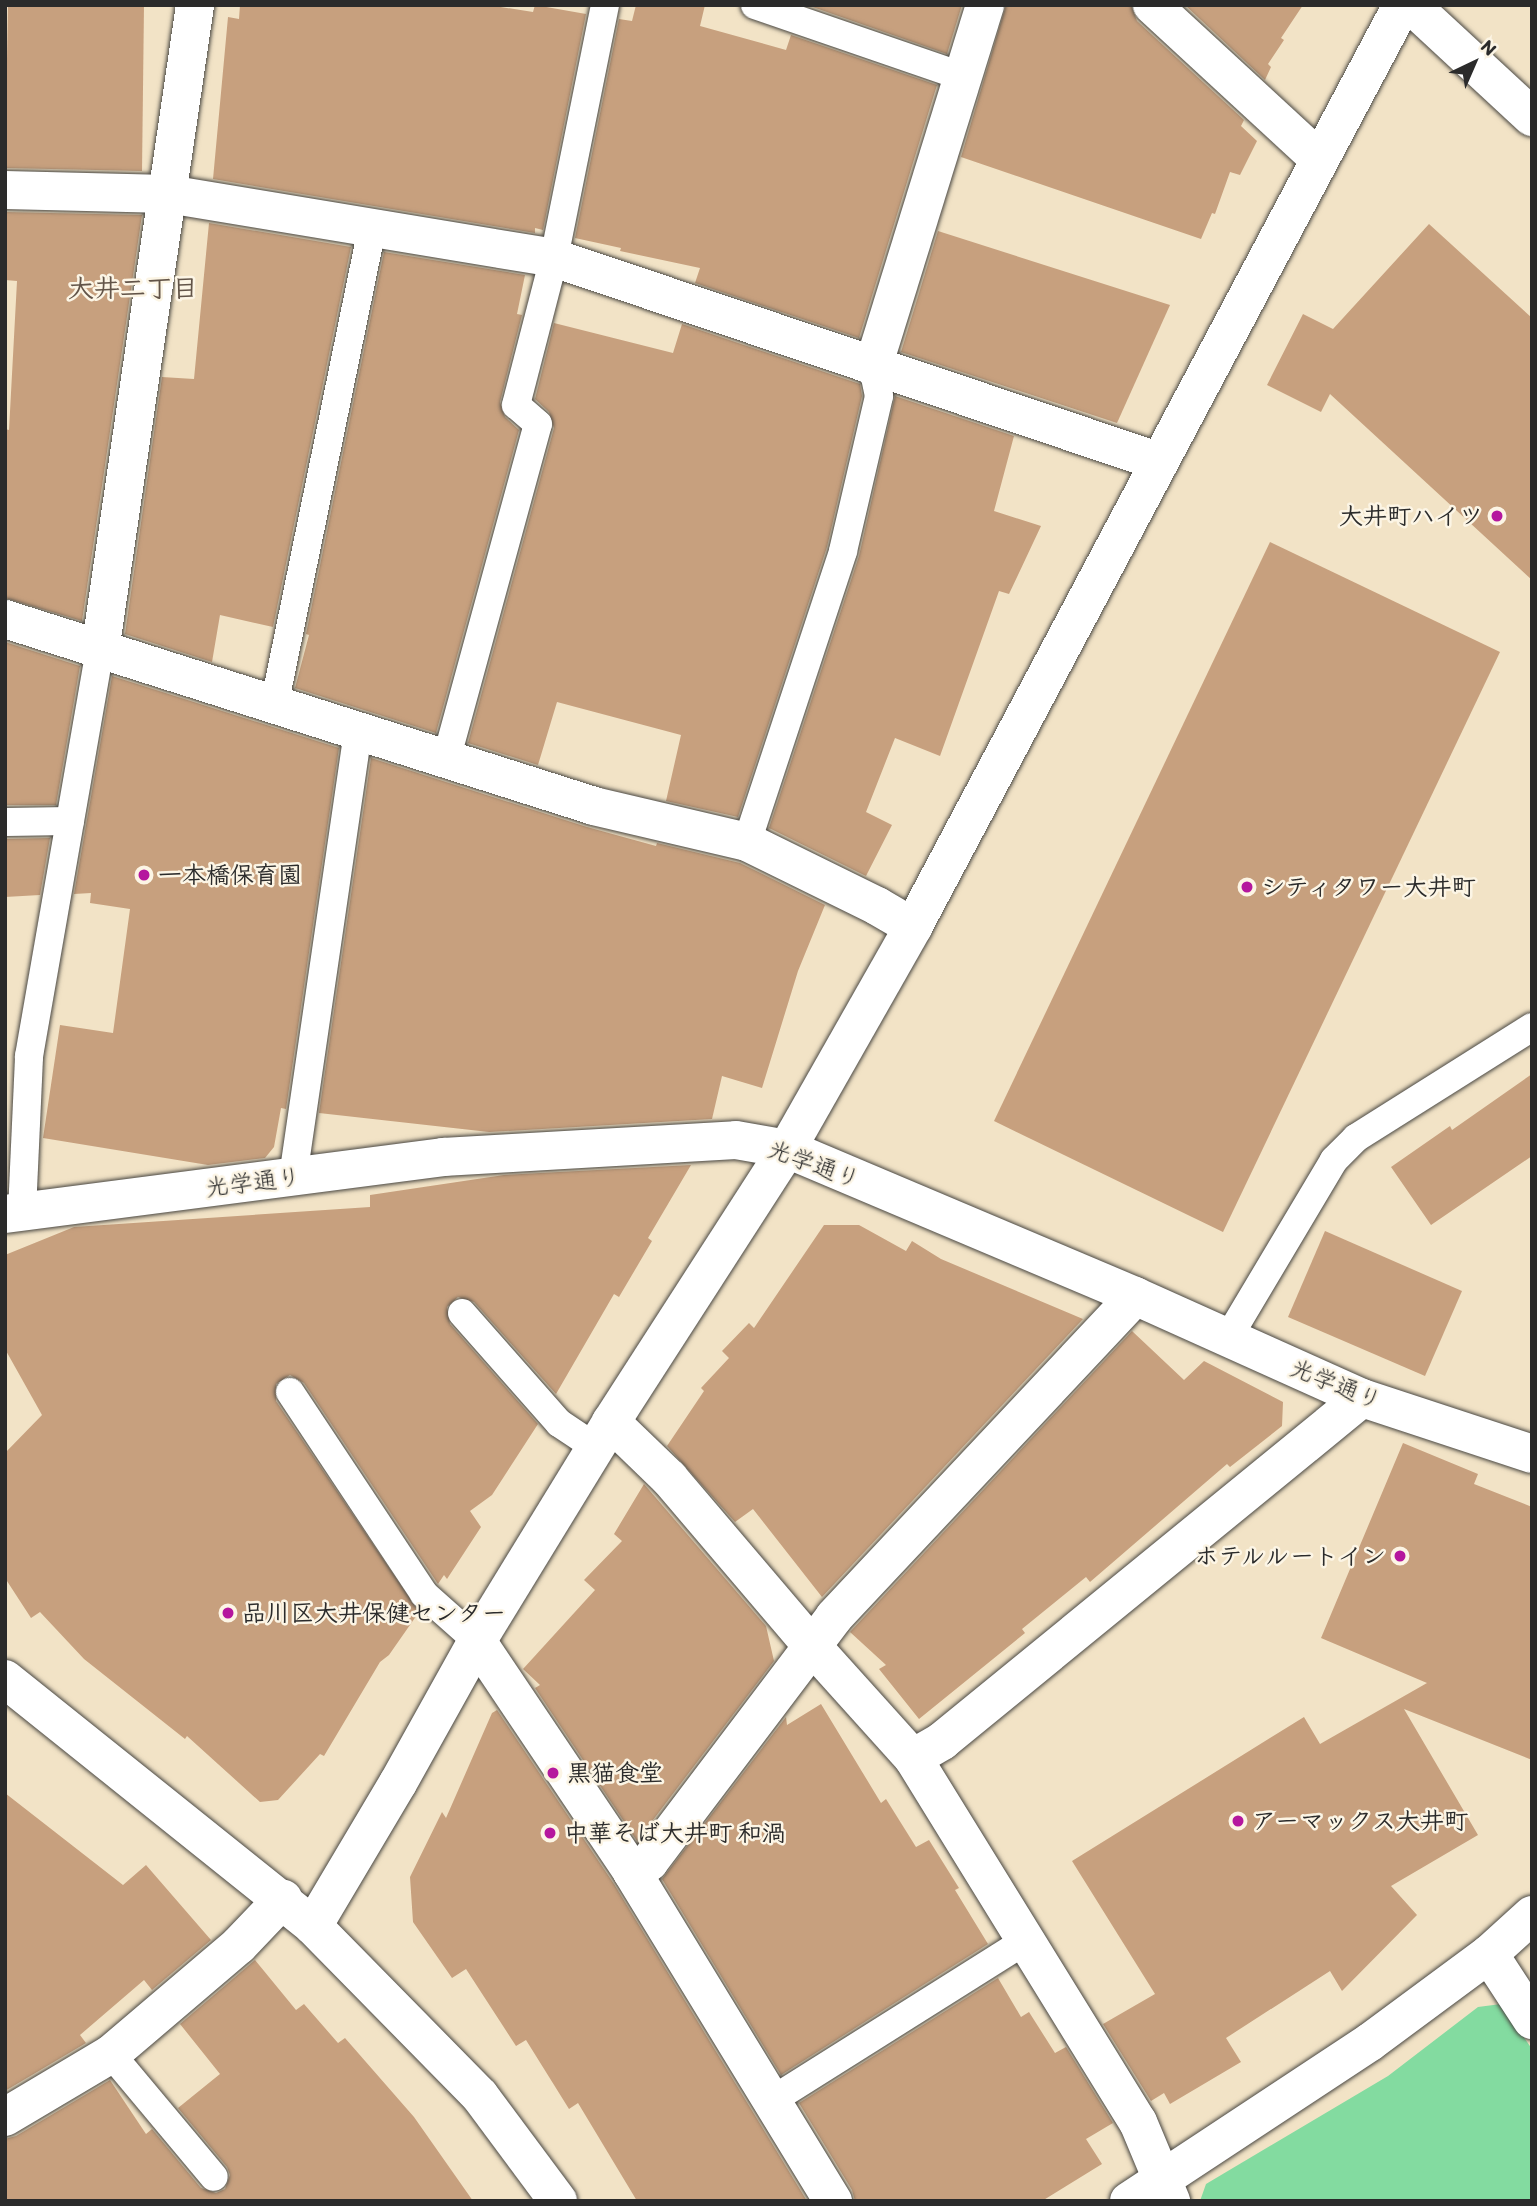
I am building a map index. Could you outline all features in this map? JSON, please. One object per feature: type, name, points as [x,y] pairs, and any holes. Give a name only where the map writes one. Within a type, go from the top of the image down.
[{"type":"street","points":[[100,651],[195,5]]},
{"type":"street","points":[[873,367],[985,5]]},
{"type":"street","points":[[1152,5],[1319,159]]},
{"type":"street","points":[[313,1926],[398,1783],[477,1641],[603,1434],[787,1149],[913,928],[1402,5]]},
{"type":"street","points":[[1410,5],[1532,117]]},
{"type":"street","points":[[5,190],[168,194],[554,258],[1160,462]]},
{"type":"street","points":[[5,619],[594,806],[747,842],[877,906],[913,928]]},
{"type":"street","name":"光学通り","points":[[14,1213],[443,1157],[736,1140],[787,1149],[1135,1296],[1362,1398],[1532,1454]]},
{"type":"street","points":[[632,1872],[649,1862],[834,1617],[1135,1296]]},
{"type":"street","points":[[913,1758],[942,1741],[1362,1398]]},
{"type":"street","points":[[603,1434],[669,1478],[813,1647],[913,1758],[1138,2122],[1167,2190]]},
{"type":"street","points":[[477,1641],[632,1872],[833,2201]]},
{"type":"street","points":[[5,1679],[283,1899],[313,1926],[480,2096],[558,2201]]},
{"type":"street","points":[[5,2118],[111,2054],[239,1945],[283,1899]]},
{"type":"street","points":[[1129,2201],[1167,2190],[1489,1954],[1532,1915]]},
{"type":"street","points":[[1489,1954],[1532,2020]]},
{"type":"lane","points":[[446,760],[538,424],[516,405],[554,258],[605,5]]},
{"type":"lane","points":[[755,5],[961,76]]},
{"type":"lane","points":[[274,706],[372,228]]},
{"type":"lane","points":[[747,842],[843,551],[879,396],[873,367]]},
{"type":"lane","points":[[14,1213],[29,1056],[100,651]]},
{"type":"lane","points":[[293,1177],[358,732]]},
{"type":"lane","points":[[5,822],[70,821]]},
{"type":"lane","points":[[1228,1338],[1334,1160],[1356,1139],[1530,1033]]},
{"type":"lane","points":[[462,1313],[559,1423],[603,1434]]},
{"type":"lane","points":[[290,1392],[424,1594],[477,1641]]},
{"type":"lane","points":[[771,2101],[1025,1941]]},
{"type":"lane","points":[[111,2054],[214,2177]]},
{"type":"green space","points":[[1501,2004],[1532,2049],[1532,2201],[1200,2201],[1206,2184],[1388,2076],[1478,2007]]},
{"type":"building","points":[[8,5],[144,5],[142,171],[5,168]]},
{"type":"building","points":[[240,5],[488,5],[533,12],[535,5],[586,14],[543,230],[535,228],[535,233],[213,179],[228,17],[239,19]]},
{"type":"building","points":[[636,5],[705,5],[700,26],[786,50],[791,35],[937,85],[859,338],[695,283],[700,268],[620,251],[621,248],[575,238],[619,19],[632,21]]},
{"type":"building","points":[[807,5],[962,5],[947,54]]},
{"type":"building","points":[[1006,5],[1131,5],[1137,21],[1244,120],[1241,126],[1257,141],[1240,175],[1230,172],[1215,214],[1212,213],[1201,239],[961,157]]},
{"type":"building","points":[[1185,5],[1303,5],[1281,38],[1284,40],[1268,64],[1271,67],[1265,80]]},
{"type":"building","points":[[5,212],[142,215],[82,621],[5,598],[5,429],[9,430],[17,281],[5,280]]},
{"type":"building","points":[[209,223],[351,247],[273,627],[220,615],[212,662],[125,634],[162,377],[194,379]]},
{"type":"building","points":[[1429,224],[1532,318],[1532,580],[1330,394],[1321,412],[1267,385],[1303,314],[1333,329]]},
{"type":"building","points":[[938,231],[1170,305],[1117,423],[901,352]]},
{"type":"building","points":[[384,252],[525,275],[517,314],[522,315],[500,402],[505,417],[519,430],[436,733],[295,688],[309,635],[306,634]]},
{"type":"building","points":[[554,323],[673,353],[682,324],[860,384],[862,396],[827,547],[738,817],[666,801],[681,735],[557,702],[538,765],[468,743],[554,428],[549,412],[535,399]]},
{"type":"building","points":[[895,396],[1014,436],[994,511],[1041,526],[1009,594],[999,591],[940,756],[895,738],[866,812],[892,825],[866,876],[769,828],[859,556]]},
{"type":"building","name":"シティタワー大井町","points":[[1270,542],[1500,652],[1223,1232],[994,1121]]},
{"type":"building","points":[[5,642],[80,666],[56,805],[5,805]]},
{"type":"building","points":[[112,676],[339,748],[286,1109],[281,1108],[274,1147],[265,1158],[208,1165],[43,1138],[60,1025],[113,1033],[130,909],[90,903],[91,893],[74,894]]},
{"type":"building","points":[[371,758],[587,827],[656,846],[657,843],[740,863],[825,905],[798,971],[762,1088],[722,1076],[712,1119],[489,1132],[319,1113]]},
{"type":"building","points":[[50,838],[40,895],[5,897],[5,839]]},
{"type":"building","points":[[1532,1074],[1532,1156],[1431,1225],[1391,1167],[1450,1126],[1452,1130]]},
{"type":"building","points":[[691,1165],[648,1238],[652,1241],[619,1297],[614,1294],[556,1394],[474,1302],[458,1297],[447,1307],[450,1324],[538,1424],[492,1495],[470,1511],[481,1527],[447,1579],[444,1575],[438,1584],[304,1383],[290,1375],[276,1384],[276,1401],[419,1612],[389,1655],[380,1662],[324,1756],[320,1754],[278,1800],[260,1802],[187,1736],[185,1739],[84,1659],[40,1612],[31,1618],[5,1578],[5,1453],[42,1415],[5,1349],[5,1255],[74,1227],[370,1207],[370,1195],[504,1175]]},
{"type":"building","points":[[824,1225],[859,1225],[906,1251],[912,1241],[941,1259],[1083,1319],[822,1597],[753,1509],[735,1522],[667,1446],[704,1391],[701,1388],[729,1358],[722,1351],[749,1323],[754,1328]]},
{"type":"building","points":[[1325,1231],[1462,1291],[1425,1376],[1288,1317]]},
{"type":"building","points":[[1132,1331],[1184,1380],[1204,1361],[1283,1402],[1282,1426],[1230,1467],[1227,1464],[1090,1582],[1086,1577],[1022,1629],[1025,1633],[919,1719],[879,1669],[886,1665],[850,1632]]},
{"type":"building","points":[[1403,1443],[1478,1474],[1474,1484],[1532,1507],[1532,1760],[1404,1709],[1478,1835],[1391,1886],[1417,1915],[1342,1991],[1330,1971],[1226,2038],[1241,2062],[1170,2104],[1164,2093],[1151,2101],[1103,2024],[1155,1994],[1072,1861],[1304,1717],[1320,1744],[1427,1683],[1321,1638]]},
{"type":"building","points":[[644,1484],[766,1626],[774,1661],[637,1841],[535,1688],[540,1685],[523,1669],[595,1590],[584,1580],[622,1541],[614,1534]]},
{"type":"building","points":[[821,1704],[881,1803],[886,1799],[916,1847],[929,1840],[959,1888],[955,1890],[988,1944],[781,2075],[662,1879],[786,1717],[787,1725]]},
{"type":"building","points":[[497,1710],[614,1884],[807,2201],[637,2201],[578,2103],[569,2109],[526,2040],[516,2046],[466,1969],[452,1978],[413,1922],[410,1877],[442,1812],[446,1818],[492,1713]]},
{"type":"building","points":[[5,1793],[123,1885],[146,1865],[211,1940],[152,1990],[144,1980],[80,2035],[86,2043],[5,2091]]},
{"type":"building","points":[[255,1960],[296,2010],[304,2004],[338,2043],[345,2038],[414,2117],[473,2201],[5,2201],[5,2139],[16,2136],[110,2080],[146,2134],[152,2129],[201,2188],[216,2193],[225,2189],[230,2175],[227,2167],[178,2108],[220,2074],[180,2024]]},
{"type":"building","points":[[998,1978],[1021,2017],[1029,2012],[1055,2053],[1066,2047],[1113,2123],[1086,2139],[1102,2164],[1042,2201],[855,2201],[852,2190],[799,2103]]},
{"type":"place","name":"大井町ハイツ","points":[[1497,516]]},
{"type":"place","name":"一本橋保育園","points":[[144,875]]},
{"type":"place","name":"シティタワー大井町","points":[[1247,887]]},
{"type":"place","name":"ホテルルートイン","points":[[1400,1556]]},
{"type":"place","name":"品川区大井保健センター","points":[[228,1613]]},
{"type":"place","name":"黒猫食堂","points":[[553,1773]]},
{"type":"place","name":"アーマックス大井町","points":[[1238,1821]]},
{"type":"place","name":"中華そば大井町 和渦","points":[[550,1833]]},
{"type":"district","name":"大井二丁目","points":[[133,289]]}]
